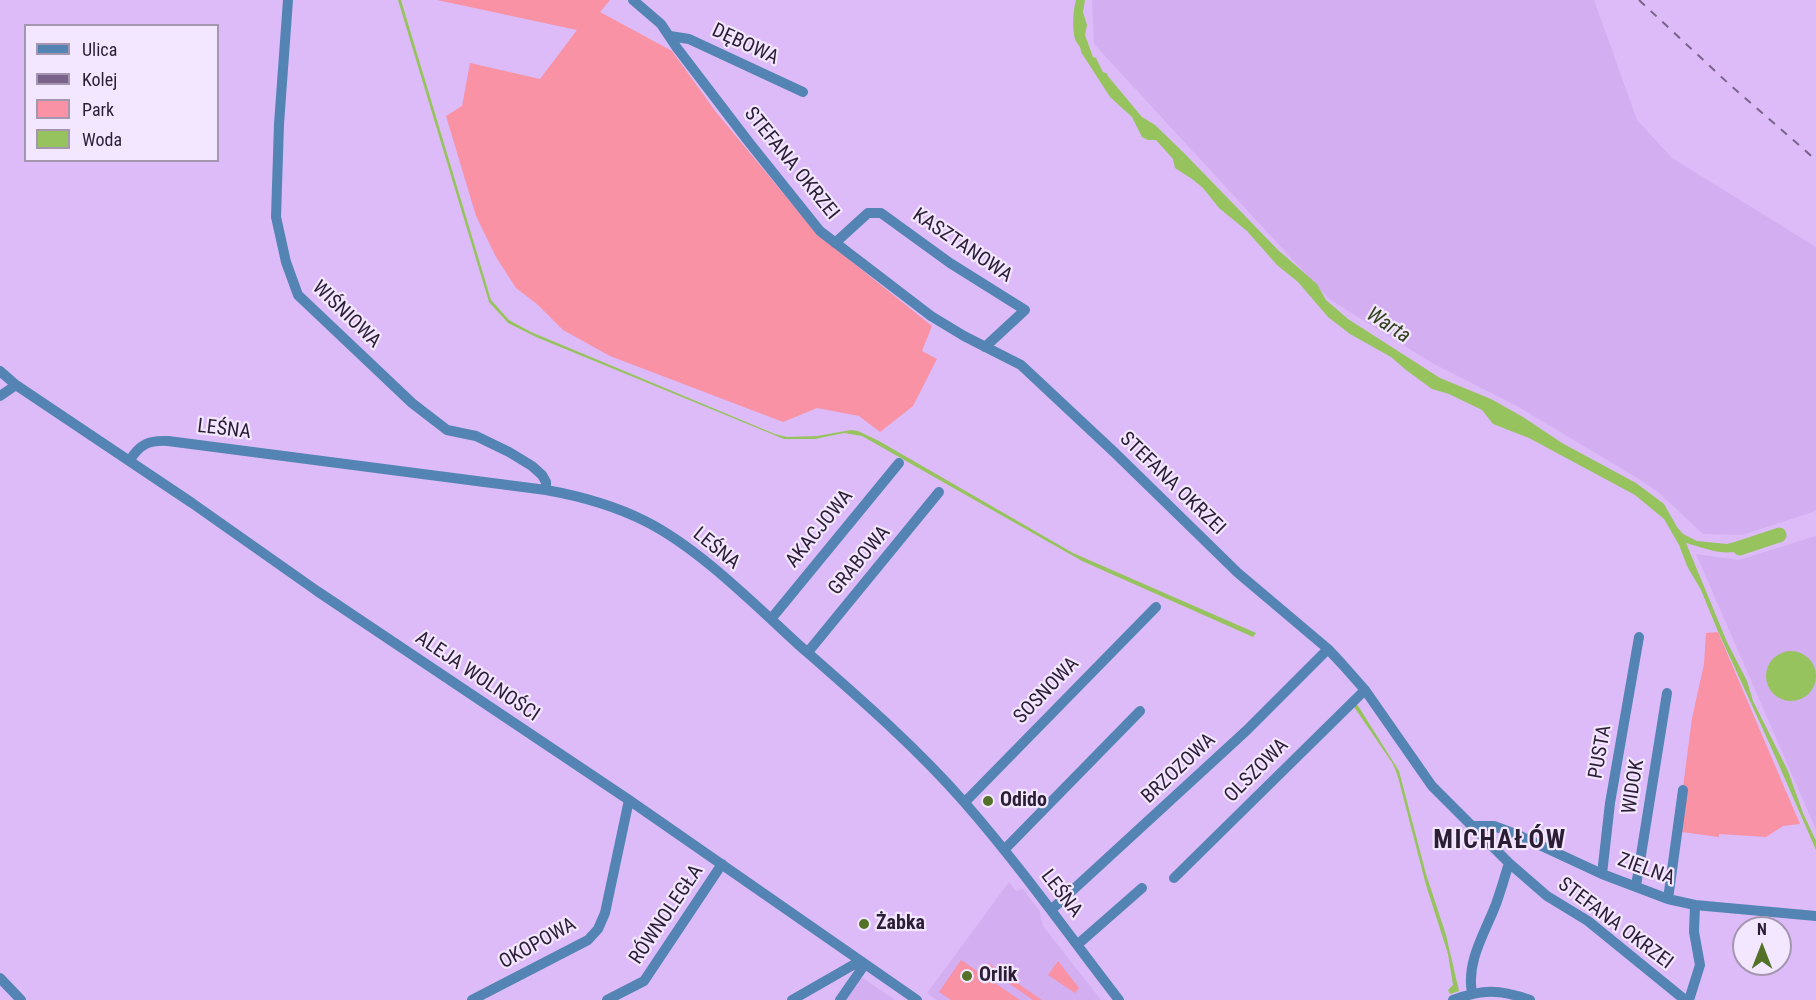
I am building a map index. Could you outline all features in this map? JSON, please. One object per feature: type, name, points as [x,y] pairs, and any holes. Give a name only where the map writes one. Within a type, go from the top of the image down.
[{"type":"street","name":"WIŚNIOWA","points":[[288,0],[279,124],[276,217],[286,262],[298,295],[412,403],[447,429],[476,436],[532,466],[542,475],[546,482],[546,490]]},
{"type":"street","name":"STEFANA OKRZEI","points":[[633,0],[662,24],[755,150],[820,231],[930,316],[1021,365],[1238,573],[1328,650],[1432,786],[1509,863],[1547,896],[1588,921],[1687,1000]]},
{"type":"street","name":"DĘBOWA","points":[[670,36],[689,39],[803,92]]},
{"type":"street","name":"KASZTANOWA","points":[[836,243],[868,213],[881,213],[950,263],[1025,310],[986,347]]},
{"type":"street","name":"ALEJA WOLNOŚCI","points":[[0,371],[16,385],[130,460],[317,591],[629,800],[917,1000]]},
{"type":"street","points":[[0,396],[16,385]]},
{"type":"street","name":"LEŚNA","points":[[130,460],[137,449],[144,444],[151,441],[168,441],[546,490],[601,503],[647,522],[687,548],[771,619],[898,734],[964,802],[1004,850],[1119,1000]]},
{"type":"street","name":"AKACJOWA","points":[[771,619],[899,463]]},
{"type":"street","name":"GRABOWA","points":[[807,652],[939,492]]},
{"type":"street","name":"SOSNOWA","points":[[964,802],[1156,607]]},
{"type":"street","name":"PUSTA","points":[[1602,874],[1610,803],[1639,638]]},
{"type":"street","name":"BRZOZOWA","points":[[1051,910],[1247,730],[1306,669],[1328,650]]},
{"type":"street","name":"OLSZOWA","points":[[1174,878],[1362,692]]},
{"type":"street","name":"WIDOK","points":[[1636,886],[1667,693]]},
{"type":"street","points":[[1004,850],[1140,711]]},
{"type":"street","points":[[1668,899],[1683,790]]},
{"type":"street","name":"OKOPOWA","points":[[472,1000],[588,940],[598,928],[605,913],[629,800]]},
{"type":"street","name":"ZIELNA","points":[[1473,826],[1494,826],[1602,874],[1668,899],[1695,905],[1816,916]]},
{"type":"street","points":[[1509,863],[1479,944],[1463,996],[1493,991],[1530,1000]]},
{"type":"street","name":"RÓWNOLEGŁA","points":[[607,1000],[644,981],[722,864]]},
{"type":"street","points":[[1077,945],[1142,888]]},
{"type":"street","points":[[1687,1000],[1700,965],[1694,932],[1695,905]]},
{"type":"street","points":[[792,1000],[863,963]]},
{"type":"street","points":[[840,1000],[863,963]]},
{"type":"street","points":[[0,978],[21,1000]]},
{"type":"shaded area","points":[[1092,0],[1594,0],[1637,120],[1672,158],[1816,247],[1816,511],[1742,535],[1703,534],[1657,491],[1634,476],[1515,405],[1432,363],[1329,299],[1094,44]]},
{"type":"shaded area","points":[[1816,536],[1816,830],[1696,554],[1739,560]]},
{"type":"shaded area","points":[[1009,882],[1016,891],[1023,889],[1039,910],[1043,926],[1101,1000],[937,1000],[927,993]]},
{"type":"shaded area","points":[[860,976],[895,1000],[844,1000]]},
{"type":"green space","points":[[437,0],[610,0],[600,12],[672,51],[716,112],[816,233],[932,326],[922,351],[937,359],[913,406],[880,432],[859,416],[817,408],[783,422],[610,356],[563,330],[537,304],[516,288],[496,257],[476,216],[446,116],[462,106],[470,63],[540,79],[577,30]]},
{"type":"green space","points":[[1718,632],[1800,824],[1783,826],[1766,837],[1719,834],[1719,837],[1682,832],[1683,787],[1692,718],[1704,664],[1706,633]]},
{"type":"green space","name":"Orlik","points":[[961,960],[1020,1000],[951,1000],[939,992]]},
{"type":"green space","points":[[1058,961],[1079,988],[1075,993],[1048,975]]},
{"type":"green space","points":[[988,963],[1042,1000],[1033,1000],[985,967]]},
{"type":"water","points":[[398,0],[401,0],[491,300],[509,320],[531,332],[775,434],[787,437],[817,436],[851,430],[858,431],[1073,553],[1256,633],[1253,637],[1082,561],[862,436],[844,433],[815,439],[784,439],[536,337],[508,323],[489,302]]},
{"type":"water","points":[[1076,0],[1085,0],[1083,12],[1087,25],[1085,35],[1093,57],[1096,58],[1103,72],[1108,74],[1142,117],[1155,125],[1183,152],[1278,250],[1317,284],[1326,300],[1348,319],[1440,378],[1491,399],[1562,443],[1636,483],[1664,504],[1683,534],[1697,541],[1727,544],[1753,537],[1762,545],[1740,551],[1723,552],[1686,543],[1727,642],[1747,681],[1753,701],[1788,771],[1816,841],[1816,850],[1701,590],[1664,519],[1635,495],[1529,438],[1493,424],[1482,410],[1449,394],[1432,389],[1391,357],[1350,334],[1328,317],[1298,282],[1277,265],[1247,231],[1219,208],[1203,188],[1175,168],[1173,159],[1156,140],[1142,137],[1132,117],[1110,97],[1075,39],[1073,20]]},
{"type":"water","points":[[1791,651],[1809,658],[1816,676],[1809,694],[1791,701],[1773,694],[1766,676],[1773,658]]},
{"type":"water","points":[[1355,701],[1399,771],[1426,874],[1446,935],[1459,991],[1450,994],[1448,990],[1453,985],[1448,954],[1426,885],[1398,777],[1393,764],[1352,704]]},
{"type":"waterway","name":"Warta","points":[[1740,548],[1779,535]]},
{"type":"railway","points":[[1639,0],[1729,84],[1816,160]]},
{"type":"place","name":"Odido","points":[[988,801]]},
{"type":"place","name":"Żabka","points":[[864,924]]},
{"type":"place","name":"Orlik","points":[[967,976]]},
{"type":"district","name":"MICHAŁÓW","points":[[1500,841]]}]
